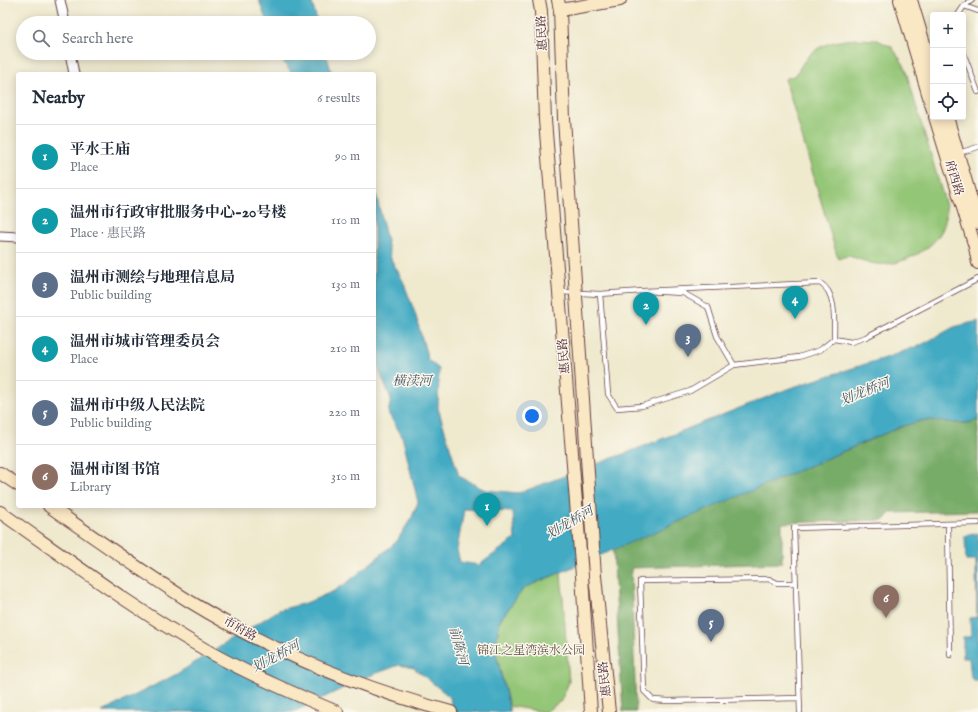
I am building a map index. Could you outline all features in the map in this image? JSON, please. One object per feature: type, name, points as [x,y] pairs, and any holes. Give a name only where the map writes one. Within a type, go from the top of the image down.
[{"type":"main road","name":"惠民路","points":[[539,0],[541,11],[545,120],[582,576],[591,712]]},
{"type":"main road","points":[[559,5],[620,0]]},
{"type":"main road","points":[[900,0],[930,100]]},
{"type":"main road","points":[[910,0],[930,63]]},
{"type":"main road","name":"惠民路","points":[[559,5],[564,119],[595,576],[609,712]]},
{"type":"main road","name":"府西路","points":[[936,120],[975,247],[978,263]]},
{"type":"main road","name":"府西路","points":[[948,120],[978,223]]},
{"type":"main road","points":[[0,473],[16,484]]},
{"type":"main road","name":"市府路","points":[[52,508],[196,605],[270,646],[314,667],[410,701],[451,712]]},
{"type":"main road","points":[[0,512],[123,599],[213,654],[255,675],[337,712]]},
{"type":"street","points":[[60,0],[63,16]]},
{"type":"street","points":[[71,60],[74,72]]},
{"type":"street","points":[[0,236],[16,237]]},
{"type":"lane","points":[[960,12],[964,6],[972,0]]},
{"type":"lane","points":[[964,6],[978,11]]},
{"type":"lane","points":[[966,60],[978,92]]},
{"type":"lane","points":[[959,154],[978,147]]},
{"type":"lane","points":[[600,294],[608,394],[616,408],[642,406],[690,391],[734,365],[799,357],[820,350],[834,339],[851,342],[866,337],[978,279]]},
{"type":"lane","points":[[559,292],[600,294],[820,283],[825,286],[832,300],[834,339]]},
{"type":"lane","points":[[643,291],[683,293],[708,307],[717,336],[734,365]]},
{"type":"lane","points":[[800,712],[794,528],[978,523]]},
{"type":"lane","points":[[948,524],[950,656]]},
{"type":"lane","points":[[796,583],[777,583],[769,579],[640,581],[644,691],[652,700],[669,701],[799,698]]},
{"type":"green space","points":[[857,39],[877,40],[892,47],[904,65],[946,206],[946,218],[944,225],[934,242],[916,255],[896,263],[876,264],[849,256],[838,259],[785,79],[796,75],[807,57],[821,47],[837,41]]},
{"type":"green space","points":[[978,419],[978,511],[890,513],[884,520],[782,523],[782,563],[631,568],[636,712],[623,712],[613,549],[900,427],[925,420],[967,423]]},
{"type":"green space","name":"锦江之星湾滨水公园","points":[[561,572],[569,682],[561,701],[545,712],[509,706],[495,649],[500,620],[524,588]]},
{"type":"water","points":[[259,0],[311,0],[316,16],[265,16]]},
{"type":"water","points":[[282,60],[328,60],[331,72],[291,72]]},
{"type":"water","points":[[376,194],[391,259],[403,281],[415,313],[428,360],[439,369],[438,408],[459,476],[485,490],[519,493],[634,450],[790,388],[891,356],[923,344],[954,327],[978,321],[978,419],[973,422],[960,423],[925,420],[900,427],[524,588],[500,620],[495,649],[510,712],[452,712],[450,697],[414,668],[399,665],[369,676],[293,712],[102,712],[175,675],[279,610],[306,603],[334,591],[348,582],[396,542],[412,517],[418,502],[402,436],[388,413],[391,399],[376,364]],"holes":[[[464,509],[513,512],[515,539],[479,565],[460,562],[457,550]]]},
{"type":"water","points":[[978,533],[978,680],[974,680],[971,678],[969,658],[963,658],[963,637],[971,637],[970,618],[977,617],[976,560],[966,560],[965,536]]},
{"type":"place","name":"温州市城市管理委员会","points":[[795,319]]},
{"type":"place","name":"温州市行政审批服务中心-20号楼","points":[[646,325]]},
{"type":"place","name":"温州市测绘与地理信息局","points":[[688,357]]},
{"type":"place","name":"平水王庙","points":[[487,526]]},
{"type":"place","name":"温州市图书馆","points":[[886,618]]},
{"type":"place","name":"温州市中级人民法院","points":[[711,642]]},
{"type":"water label","name":"横渎河","points":[[412,381]]},
{"type":"water label","name":"划龙桥河","points":[[865,392]]},
{"type":"water label","name":"划龙桥河","points":[[570,523]]},
{"type":"water label","name":"前陈河","points":[[458,646]]},
{"type":"water label","name":"划龙桥河","points":[[276,657]]}]
